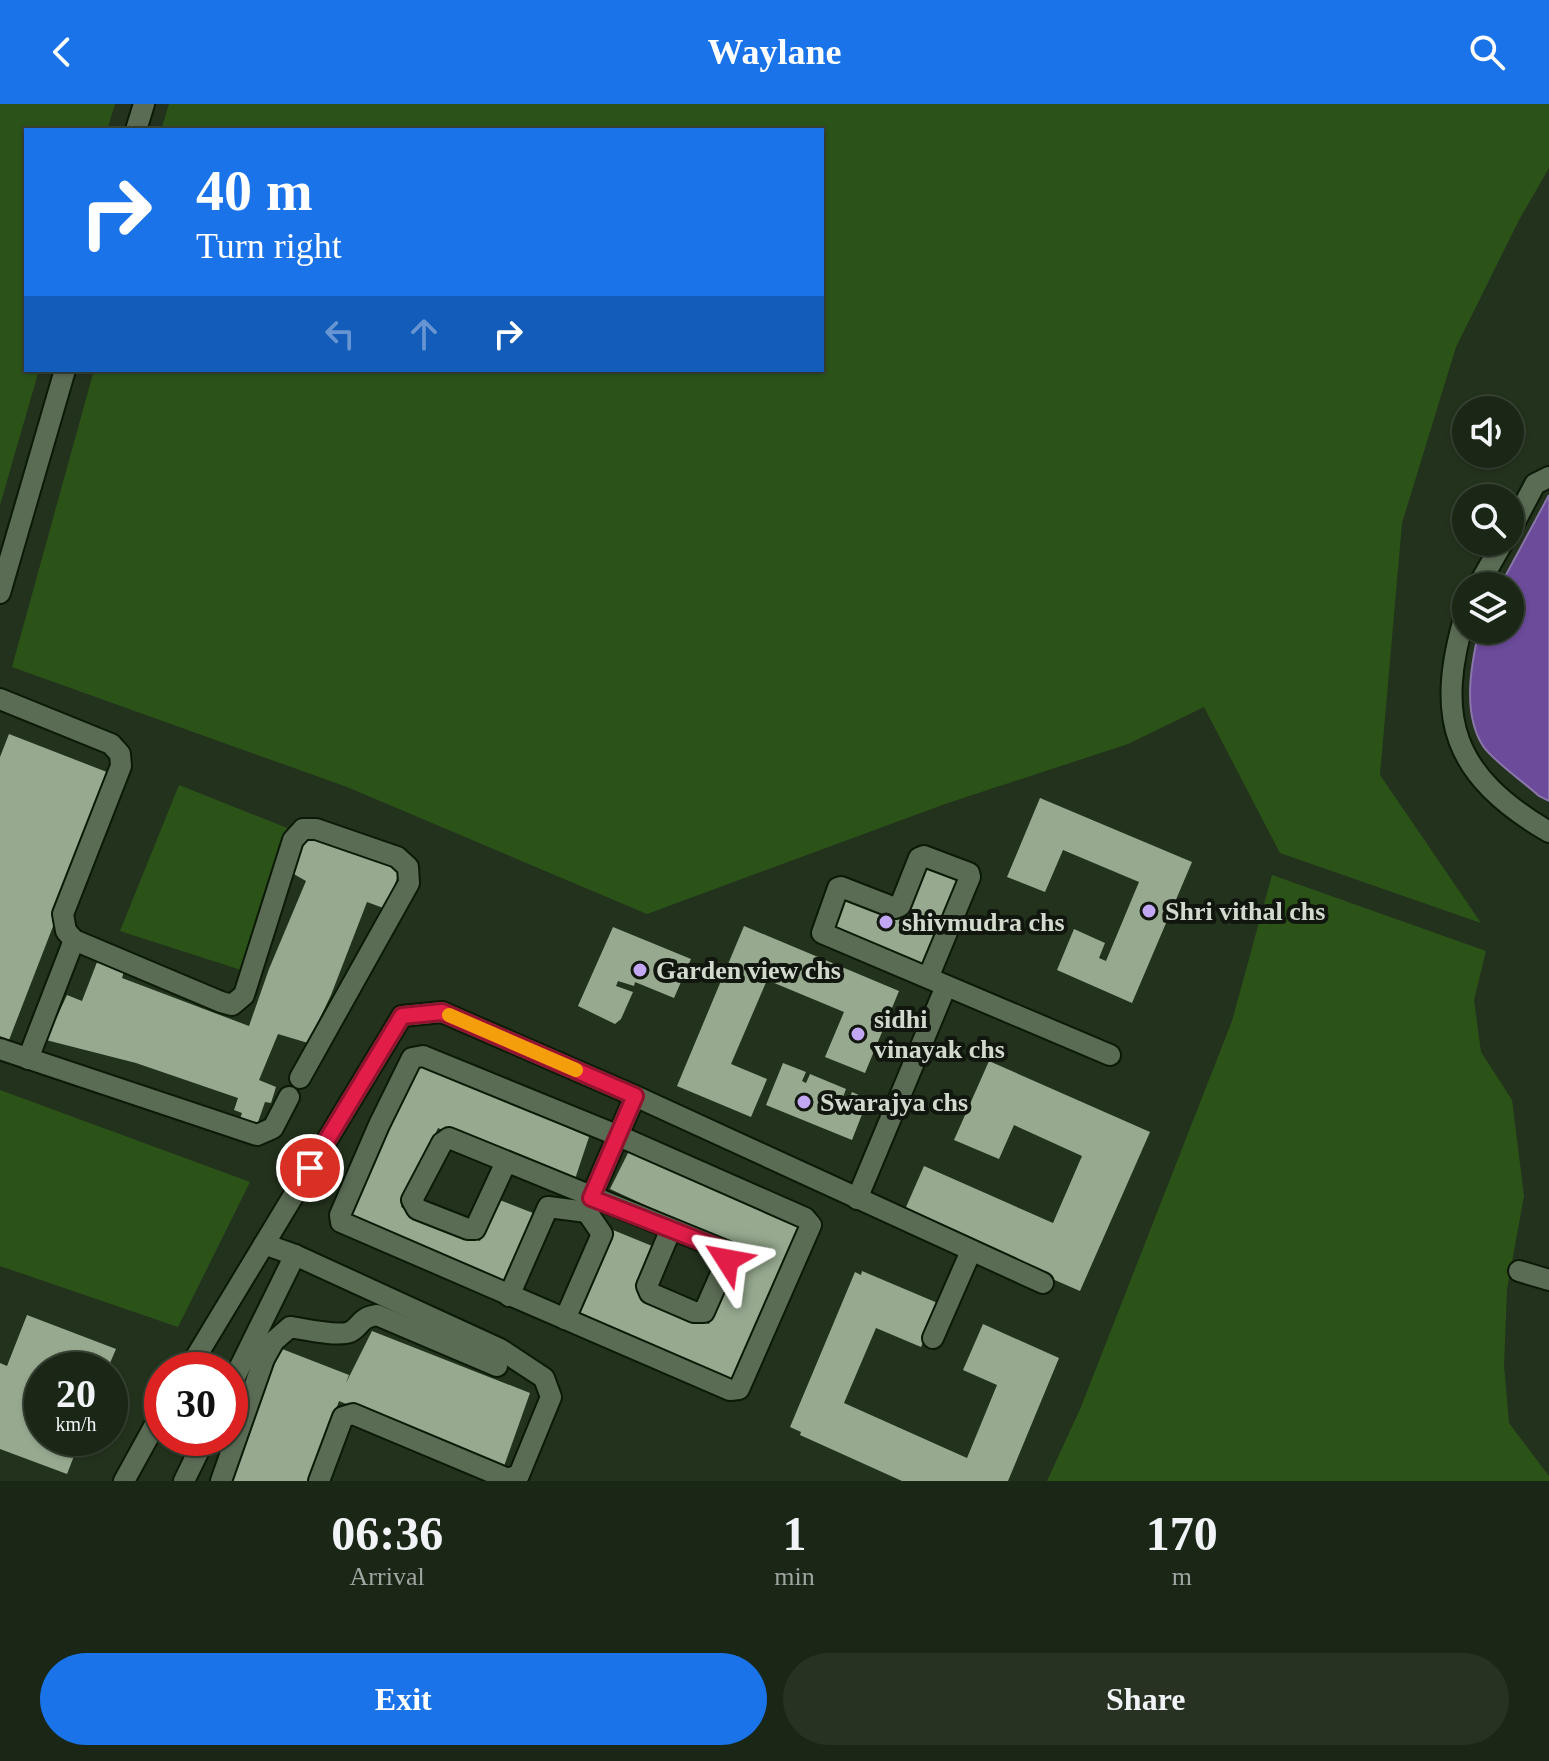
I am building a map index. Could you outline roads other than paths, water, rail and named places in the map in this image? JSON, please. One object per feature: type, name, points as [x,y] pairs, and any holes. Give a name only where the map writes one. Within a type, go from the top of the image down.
[{"type":"street","points":[[137,128],[144,104]]},
{"type":"street","points":[[0,593],[64,372]]},
{"type":"street","points":[[1524,505],[1535,484],[1549,477]]},
{"type":"street","points":[[1459,644],[1451,677],[1451,712],[1470,767],[1507,805],[1549,832]]},
{"type":"street","points":[[0,699],[111,744],[120,754],[121,766],[63,914],[66,931],[74,940],[232,1005],[244,995],[293,840],[303,829],[316,829],[397,857],[408,867],[409,883],[300,1078]]},
{"type":"street","points":[[857,1199],[937,982],[970,877],[969,873],[924,856],[919,858],[900,906],[895,908],[838,888],[822,933],[937,982],[1110,1055]]},
{"type":"street","points":[[28,1059],[74,940]]},
{"type":"street","points":[[199,1352],[402,1016],[442,1012],[635,1096],[1043,1283]]},
{"type":"street","points":[[0,1049],[257,1135],[273,1128],[289,1097]]},
{"type":"street","points":[[423,1056],[619,1136],[805,1218],[811,1225],[739,1389],[730,1390],[341,1222],[340,1215],[412,1058],[423,1056]]},
{"type":"street","points":[[565,1319],[602,1234],[589,1205],[635,1096]]},
{"type":"street","points":[[506,1162],[475,1229],[417,1209],[412,1200],[442,1143],[449,1138],[506,1162],[589,1205],[671,1229],[726,1251],[727,1260],[704,1312],[694,1312],[650,1293],[647,1286],[671,1229]]},
{"type":"street","points":[[509,1296],[548,1207],[589,1205]]},
{"type":"street","points":[[264,1244],[295,1255],[500,1349],[544,1378],[551,1397],[519,1475],[508,1479],[353,1414],[343,1417],[319,1481]]},
{"type":"street","points":[[933,1338],[971,1251]]},
{"type":"street","points":[[247,1352],[295,1255]]},
{"type":"street","points":[[1519,1271],[1549,1280]]},
{"type":"street","points":[[221,1481],[264,1359],[274,1341],[290,1327],[350,1332],[365,1317],[377,1315],[497,1366]]},
{"type":"street","points":[[124,1481],[144,1445]]},
{"type":"street","points":[[184,1481],[196,1456]]},
{"type":"place","name":"Shri vithal chs","points":[[1149,911]]},
{"type":"place","name":"shivmudra chs","points":[[886,922]]},
{"type":"place","name":"Garden view chs","points":[[640,970]]},
{"type":"place","name":"sidhi vinayak chs","points":[[858,1034]]},
{"type":"place","name":"Swarajya chs","points":[[804,1102]]}]
